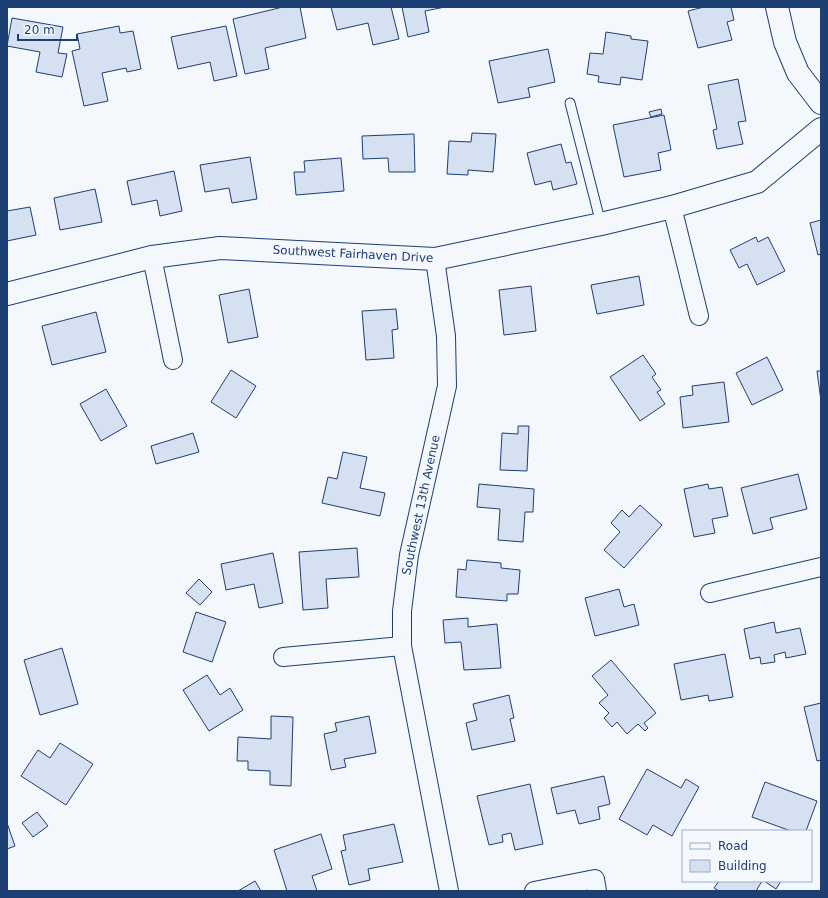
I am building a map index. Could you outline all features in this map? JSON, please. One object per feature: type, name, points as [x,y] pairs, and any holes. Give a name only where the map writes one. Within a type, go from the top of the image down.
[{"type":"street","points":[[777,7],[785,42],[798,73],[821,103]]},
{"type":"street","name":"Southwest Fairhaven Drive","points":[[7,294],[152,257],[220,248],[435,259],[672,207],[757,182],[821,129]]},
{"type":"street","points":[[672,207],[699,316]]},
{"type":"street","points":[[152,257],[173,360]]},
{"type":"street","name":"Southwest 13th Avenue","points":[[435,259],[446,336],[447,386],[409,555],[402,611],[402,646],[449,891]]},
{"type":"street","points":[[710,593],[821,566]]},
{"type":"street","points":[[283,657],[402,646]]},
{"type":"street","points":[[534,891],[595,878],[597,891]]},
{"type":"lane","points":[[570,103],[600,224]]},
{"type":"building","points":[[283,7],[300,7],[306,38],[265,48],[269,69],[245,74],[233,19]]},
{"type":"building","points":[[331,7],[391,7],[399,39],[373,45],[368,23],[337,30]]},
{"type":"building","points":[[402,7],[445,7],[425,11],[429,32],[408,37]]},
{"type":"building","points":[[704,7],[731,7],[734,20],[727,22],[732,40],[698,48],[688,11]]},
{"type":"building","points":[[12,18],[63,27],[58,53],[67,54],[62,77],[36,72],[40,52],[7,46]]},
{"type":"building","points":[[119,26],[120,33],[133,31],[141,69],[127,72],[126,68],[102,73],[108,101],[84,106],[72,51],[80,49],[77,34]]},
{"type":"building","points":[[226,26],[237,76],[214,81],[210,62],[178,69],[171,37]]},
{"type":"building","points":[[606,32],[631,36],[631,39],[648,41],[642,80],[621,77],[620,85],[598,82],[599,76],[587,74],[590,53],[603,54]]},
{"type":"building","points":[[548,49],[555,82],[528,88],[530,97],[498,103],[489,61]]},
{"type":"building","points":[[738,79],[746,121],[738,122],[743,144],[717,149],[713,130],[717,129],[708,85]]},
{"type":"building","points":[[661,109],[662,114],[651,117],[649,112]]},
{"type":"building","points":[[664,115],[671,150],[658,153],[661,170],[624,177],[613,125]]},
{"type":"building","points":[[472,133],[496,134],[493,172],[468,170],[468,175],[447,174],[449,141],[471,142]]},
{"type":"building","points":[[414,134],[415,172],[389,172],[388,158],[363,159],[362,136]]},
{"type":"building","points":[[561,144],[566,163],[571,162],[577,184],[553,190],[551,181],[535,185],[527,153]]},
{"type":"building","points":[[250,157],[257,199],[232,203],[229,188],[205,192],[200,165]]},
{"type":"building","points":[[341,158],[344,191],[296,195],[294,172],[305,172],[304,161]]},
{"type":"building","points":[[174,171],[182,211],[160,216],[157,200],[132,205],[127,181]]},
{"type":"building","points":[[95,189],[102,222],[60,230],[54,198]]},
{"type":"building","points":[[30,207],[36,235],[7,241],[7,211]]},
{"type":"building","points":[[821,220],[821,254],[818,255],[810,223]]},
{"type":"building","points":[[756,237],[758,242],[768,237],[785,271],[757,285],[747,264],[739,268],[730,250]]},
{"type":"building","points":[[639,276],[644,305],[597,314],[591,285]]},
{"type":"building","points":[[531,286],[536,331],[504,335],[499,290]]},
{"type":"building","points":[[249,289],[258,337],[228,343],[219,295]]},
{"type":"building","points":[[396,309],[398,329],[392,330],[394,358],[366,360],[362,311]]},
{"type":"building","points":[[96,312],[106,352],[52,365],[42,326]]},
{"type":"building","points":[[643,355],[656,374],[652,377],[661,390],[657,392],[665,404],[640,421],[610,377]]},
{"type":"building","points":[[767,357],[783,390],[752,405],[736,373]]},
{"type":"building","points":[[231,370],[256,386],[236,418],[211,402]]},
{"type":"building","points":[[817,371],[821,371],[821,401]]},
{"type":"building","points":[[724,382],[729,422],[683,428],[680,397],[693,395],[692,386]]},
{"type":"building","points":[[106,389],[127,426],[101,441],[80,404]]},
{"type":"building","points":[[518,426],[529,426],[527,471],[500,470],[502,433],[518,434]]},
{"type":"building","points":[[193,433],[199,452],[156,464],[151,446]]},
{"type":"building","points":[[343,452],[367,457],[360,488],[385,493],[380,516],[322,503],[328,477],[337,479]]},
{"type":"building","points":[[798,474],[807,509],[770,518],[773,529],[753,534],[741,488]]},
{"type":"building","points":[[479,484],[534,489],[533,512],[525,512],[523,542],[498,540],[500,509],[477,507]]},
{"type":"building","points":[[708,484],[709,489],[722,487],[728,516],[712,519],[715,533],[694,537],[684,489]]},
{"type":"building","points":[[640,505],[662,525],[624,568],[604,550],[620,532],[611,523],[622,510],[629,517]]},
{"type":"building","points":[[357,548],[359,577],[326,579],[328,608],[303,610],[299,552]]},
{"type":"building","points":[[273,553],[283,603],[259,608],[254,584],[226,590],[221,564]]},
{"type":"building","points":[[467,560],[501,563],[501,568],[520,570],[518,594],[507,594],[507,601],[456,597],[458,569],[466,570]]},
{"type":"building","points":[[199,579],[212,592],[200,605],[186,593]]},
{"type":"building","points":[[619,589],[624,607],[634,604],[639,625],[595,636],[585,598]]},
{"type":"building","points":[[196,612],[226,622],[212,662],[183,652]]},
{"type":"building","points":[[468,618],[468,627],[497,624],[501,668],[464,670],[461,642],[445,643],[443,620]]},
{"type":"building","points":[[774,622],[776,633],[800,628],[806,654],[786,658],[785,652],[774,655],[775,662],[761,664],[760,657],[750,659],[744,629]]},
{"type":"building","points":[[62,648],[78,704],[40,715],[24,660]]},
{"type":"building","points":[[725,654],[733,697],[709,701],[708,695],[681,700],[674,664]]},
{"type":"building","points":[[611,660],[656,713],[644,723],[648,728],[645,731],[638,724],[627,734],[617,722],[612,727],[604,718],[609,713],[599,703],[608,695],[592,676]]},
{"type":"building","points":[[207,675],[220,695],[230,688],[243,710],[209,731],[183,690]]},
{"type":"building","points":[[509,695],[514,718],[510,719],[515,741],[472,750],[466,723],[477,720],[473,704]]},
{"type":"building","points":[[821,703],[821,760],[817,761],[804,707]]},
{"type":"building","points":[[271,716],[293,717],[291,786],[270,785],[270,771],[248,770],[248,761],[237,761],[238,737],[271,739]]},
{"type":"building","points":[[369,716],[376,753],[344,759],[346,767],[331,770],[324,734],[337,731],[335,723]]},
{"type":"building","points":[[60,743],[93,764],[66,805],[21,776],[38,750],[50,758]]},
{"type":"building","points":[[647,769],[681,788],[686,779],[699,787],[672,836],[653,825],[647,835],[619,819]]},
{"type":"building","points":[[604,776],[610,804],[598,807],[600,819],[579,824],[575,810],[557,814],[551,788]]},
{"type":"building","points":[[765,782],[817,801],[806,830],[788,830],[752,817]]},
{"type":"building","points":[[530,784],[543,844],[515,850],[511,833],[502,835],[503,842],[489,845],[477,796]]},
{"type":"building","points":[[37,812],[48,826],[33,837],[22,823]]},
{"type":"building","points":[[7,823],[15,846],[7,849]]},
{"type":"building","points":[[394,824],[403,862],[368,869],[370,880],[349,885],[341,851],[346,850],[343,835]]},
{"type":"building","points":[[321,834],[332,869],[312,876],[317,891],[287,891],[274,850]]},
{"type":"building","points":[[255,881],[261,891],[238,891]]},
{"type":"building","points":[[718,882],[761,882],[756,891],[719,891],[714,888]]},
{"type":"building","points":[[766,882],[780,882],[776,889]]}]
